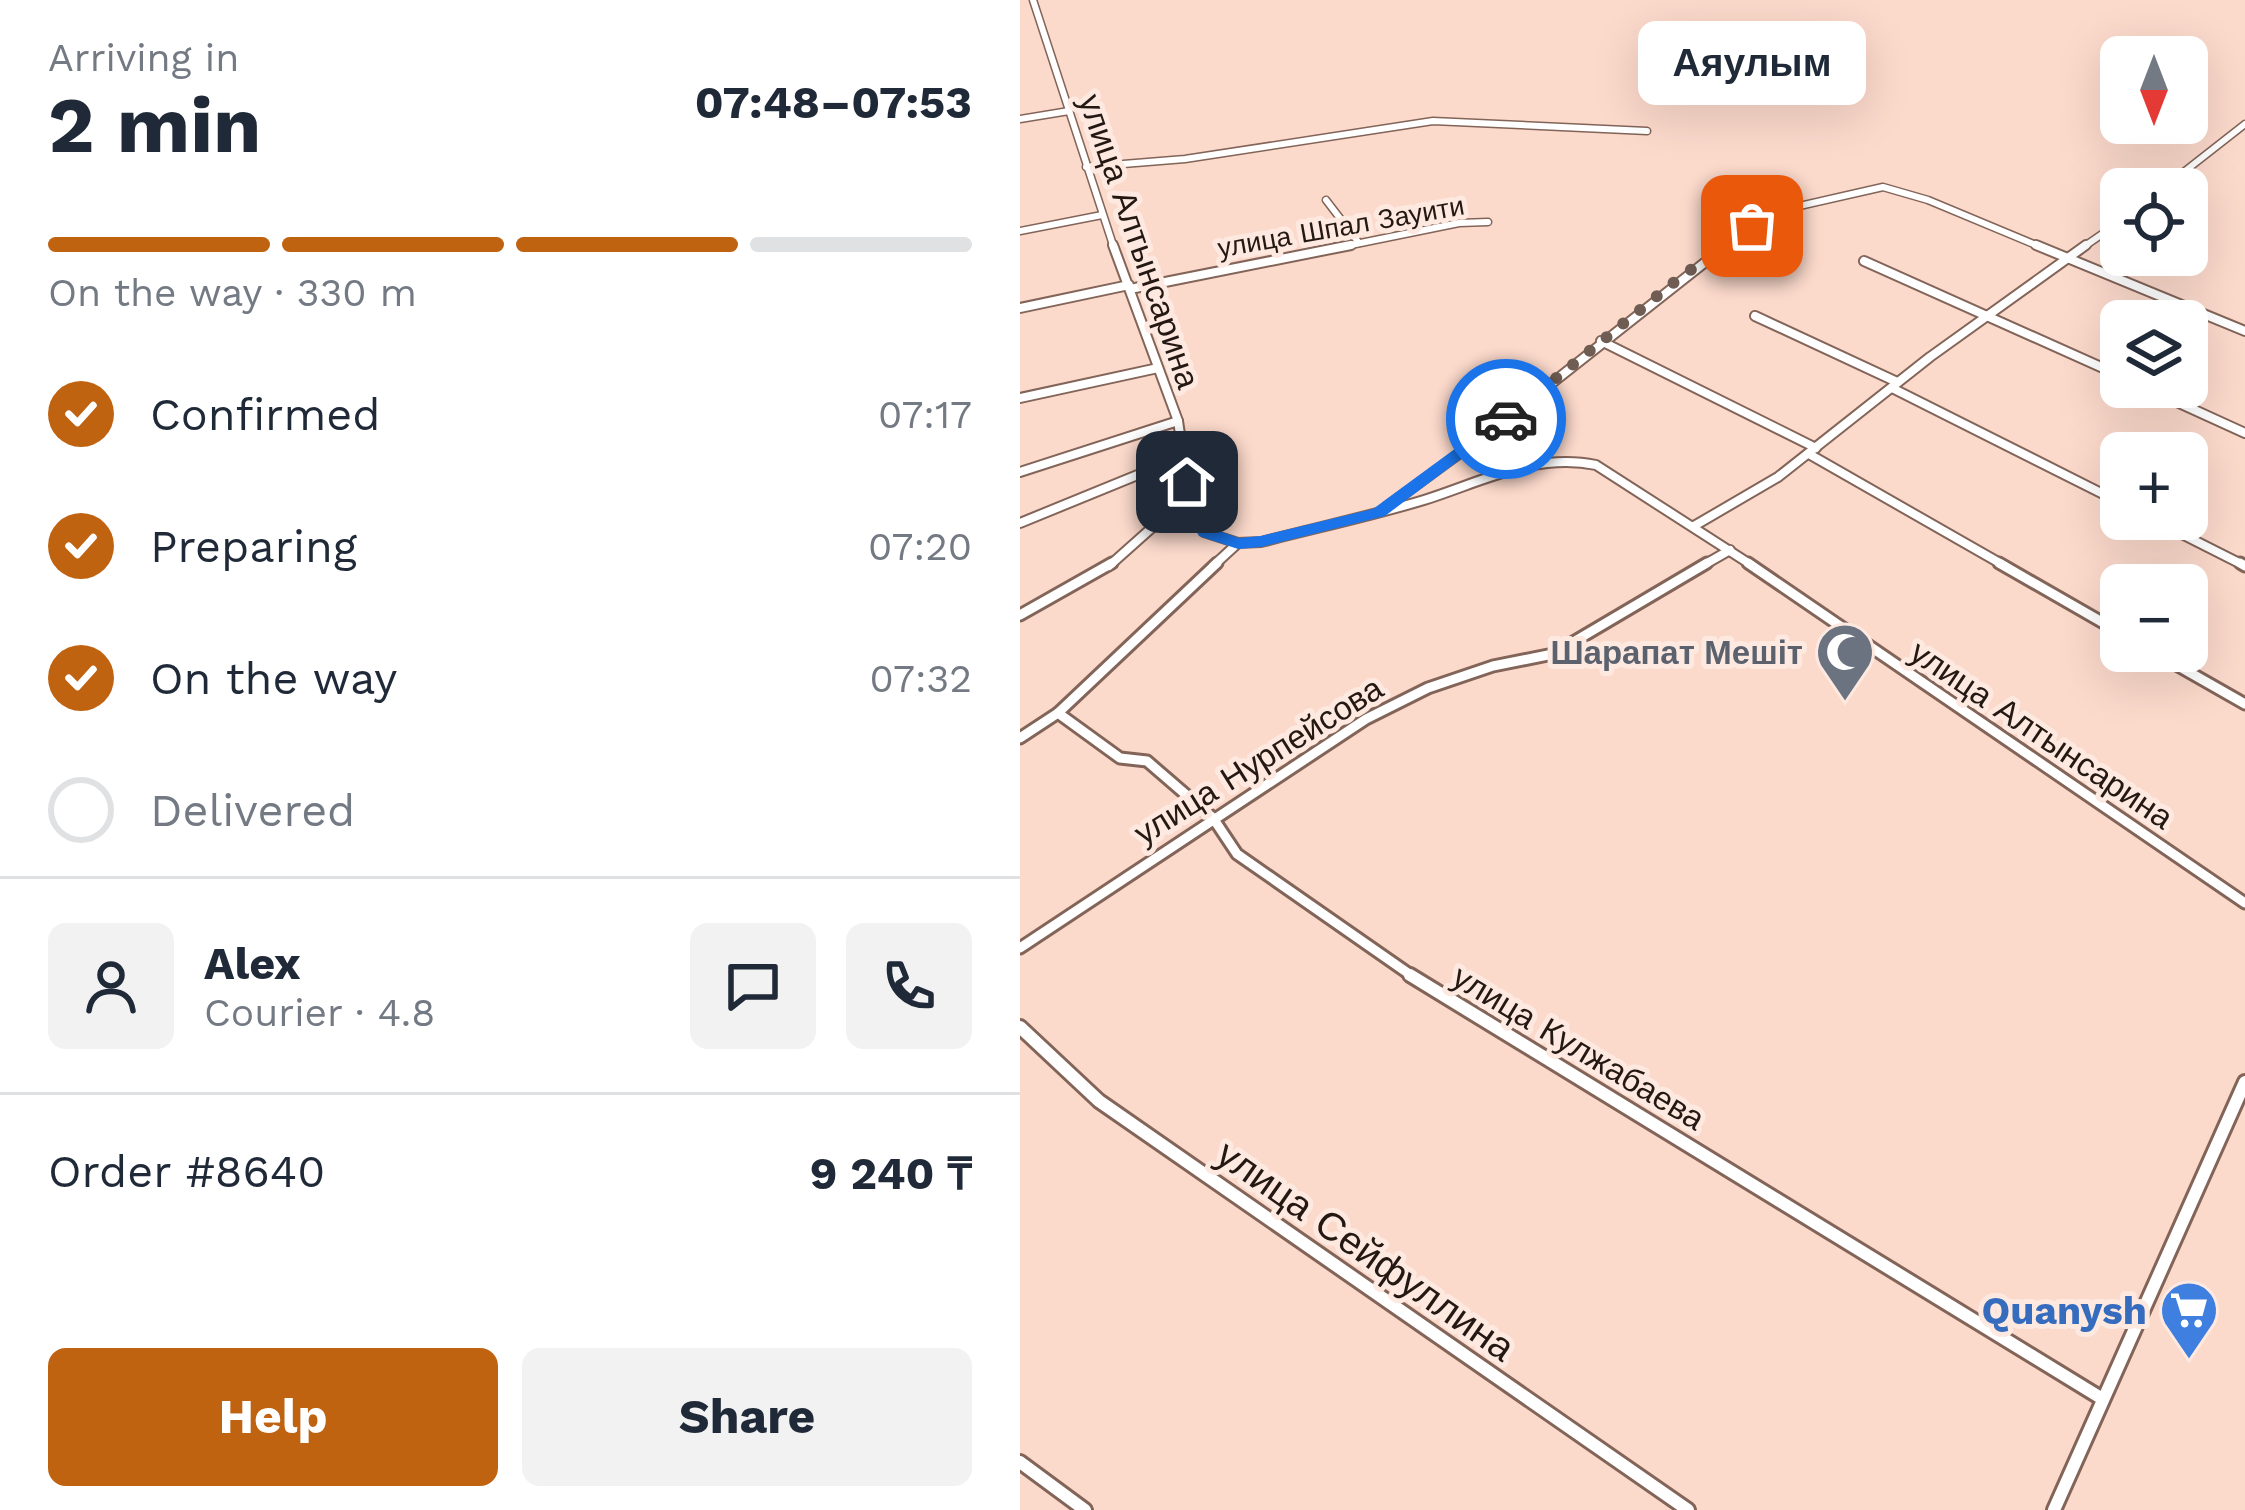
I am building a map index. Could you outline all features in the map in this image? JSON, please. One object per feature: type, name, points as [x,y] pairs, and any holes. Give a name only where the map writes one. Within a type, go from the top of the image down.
[{"type":"street","name":"улица Алтынсарина","points":[[1033,0],[1102,215],[1178,421],[1191,507]]},
{"type":"street","points":[[1020,119],[1069,111]]},
{"type":"street","points":[[1086,167],[1185,159],[1433,121],[1647,131]]},
{"type":"street","points":[[2189,168],[2245,124]]},
{"type":"street","points":[[1379,512],[1772,212],[1895,188],[2245,331]]},
{"type":"street","points":[[1326,200],[1359,243]]},
{"type":"street","points":[[1020,231],[1102,215]]},
{"type":"street","name":"улица Шпал Зауити","points":[[1020,308],[1488,222]]},
{"type":"street","points":[[1694,526],[1724,512],[1812,452],[2100,235]]},
{"type":"street","points":[[1864,261],[2100,366]]},
{"type":"street","points":[[1755,316],[2100,492]]},
{"type":"street","points":[[1601,341],[1812,452],[2100,621]]},
{"type":"street","points":[[1020,398],[1158,368]]},
{"type":"street","points":[[2190,408],[2245,433]]},
{"type":"street","points":[[1020,472],[1178,421]]},
{"type":"street","points":[[1020,523],[1184,456]]},
{"type":"street","name":"улица Алтынсарина","points":[[1238,543],[1379,512],[1516,467],[1573,460],[1596,465],[1730,550],[2245,903]]},
{"type":"street","points":[[1020,614],[1101,573],[1155,525],[1191,507],[1204,532],[1238,543],[1058,713],[1020,738]]},
{"type":"street","points":[[2194,540],[2245,566]]},
{"type":"street","name":"улица Нурпейсова","points":[[1020,948],[1366,718],[1429,688],[1493,666],[1553,654],[1730,550]]},
{"type":"street","points":[[2189,672],[2245,704]]},
{"type":"street","name":"улица Кулжабаева","points":[[1058,713],[1120,758],[1147,761],[1213,818],[1237,854],[1395,966],[2102,1398]]},
{"type":"street","name":"улица Сейфуллина","points":[[1020,1027],[1099,1101],[1688,1510]]},
{"type":"street","points":[[2054,1510],[2245,1082]]},
{"type":"street","points":[[1020,1462],[1085,1510]]},
{"type":"way so far","points":[[1506,419],[1678,279],[1752,226]]},
{"type":"place","name":"Аяулым","points":[[1752,226]]},
{"type":"place","name":"Шарапат Мешіт","points":[[1845,703]]},
{"type":"place","name":"Quanysh","points":[[2189,1361]]},
{"type":"route","points":[[1187,482],[1191,507],[1204,532],[1238,543],[1261,542],[1379,512],[1506,419]]}]
